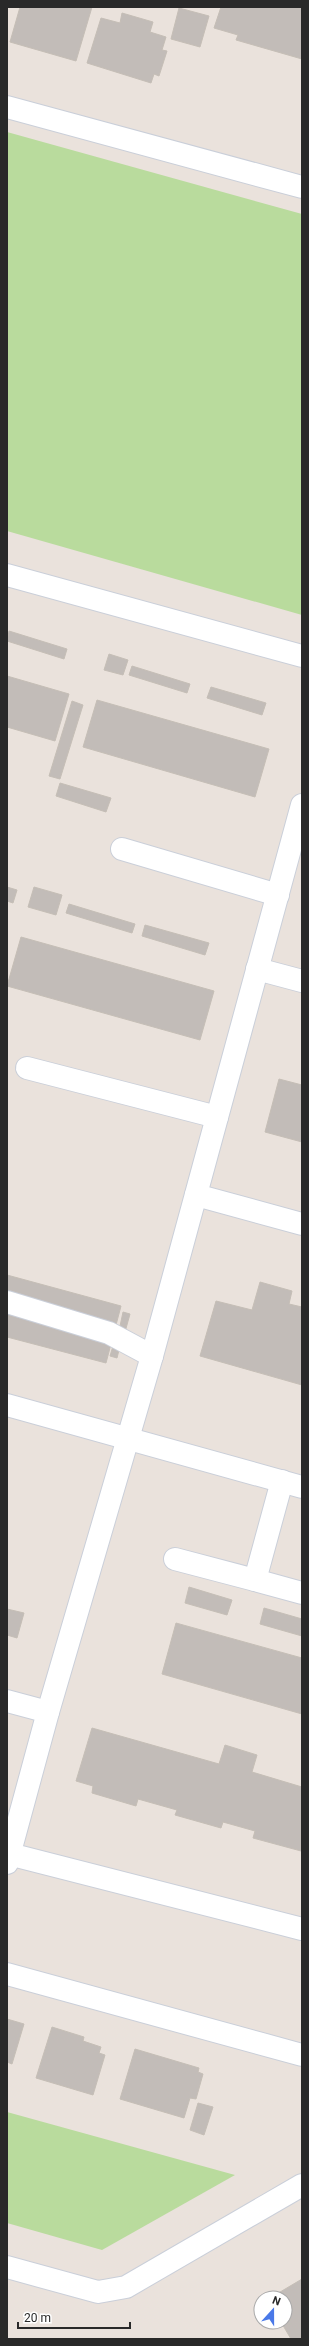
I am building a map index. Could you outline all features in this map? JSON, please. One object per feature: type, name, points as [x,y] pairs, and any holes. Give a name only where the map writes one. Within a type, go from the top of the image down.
[{"type":"street","points":[[7,107],[302,187]]},
{"type":"street","points":[[7,575],[302,656]]},
{"type":"street","points":[[302,805],[152,1356],[48,1712],[8,1858],[302,1929]]},
{"type":"street","points":[[122,849],[278,896]]},
{"type":"street","points":[[258,969],[302,981]]},
{"type":"street","points":[[27,1068],[217,1117]]},
{"type":"street","points":[[196,1195],[302,1224]]},
{"type":"street","points":[[7,1302],[109,1333],[152,1356]]},
{"type":"street","points":[[7,1405],[292,1484],[255,1580]]},
{"type":"street","points":[[175,1559],[302,1593]]},
{"type":"street","points":[[7,1701],[48,1712]]},
{"type":"street","points":[[7,1974],[302,2055]]},
{"type":"street","points":[[7,2267],[98,2292],[126,2287],[302,2186]]},
{"type":"green space","points":[[7,132],[302,214],[302,615],[7,531]]},
{"type":"green space","points":[[7,2112],[235,2175],[102,2250],[7,2223]]},
{"type":"building","points":[[20,7],[92,7],[76,61],[10,42]]},
{"type":"building","points":[[221,7],[302,7],[302,59],[236,40],[238,35],[214,28]]},
{"type":"building","points":[[179,8],[209,16],[200,47],[171,39]]},
{"type":"building","points":[[122,13],[153,22],[150,32],[166,37],[162,50],[167,51],[159,76],[154,74],[151,83],[87,63],[101,18],[120,23]]},
{"type":"building","points":[[9,631],[67,649],[64,659],[7,641]]},
{"type":"building","points":[[109,654],[128,660],[123,675],[104,670]]},
{"type":"building","points":[[132,666],[190,684],[187,693],[129,675]]},
{"type":"building","points":[[7,676],[69,694],[55,741],[7,727]]},
{"type":"building","points":[[211,687],[266,703],[262,715],[207,698]]},
{"type":"building","points":[[97,700],[269,749],[255,797],[83,747]]},
{"type":"building","points":[[72,701],[83,705],[60,779],[49,776]]},
{"type":"building","points":[[60,783],[111,798],[106,812],[56,796]]},
{"type":"building","points":[[7,887],[17,890],[13,903],[7,901]]},
{"type":"building","points":[[34,887],[62,895],[56,915],[28,907]]},
{"type":"building","points":[[69,904],[135,924],[132,933],[66,913]]},
{"type":"building","points":[[145,925],[209,943],[205,955],[142,936]]},
{"type":"building","points":[[21,937],[214,991],[200,1040],[7,986]]},
{"type":"building","points":[[279,1079],[302,1085],[302,1142],[265,1132]]},
{"type":"building","points":[[7,1275],[121,1306],[106,1363],[7,1337]]},
{"type":"building","points":[[260,1282],[292,1291],[289,1304],[302,1307],[302,1385],[200,1356],[216,1301],[252,1310]]},
{"type":"building","points":[[123,1312],[130,1314],[125,1332],[119,1331]]},
{"type":"building","points":[[116,1336],[122,1338],[117,1358],[110,1356]]},
{"type":"building","points":[[189,1587],[232,1600],[227,1615],[185,1603]]},
{"type":"building","points":[[264,1608],[302,1619],[302,1636],[260,1624]]},
{"type":"building","points":[[7,1609],[24,1613],[17,1638],[7,1635]]},
{"type":"building","points":[[176,1623],[302,1658],[302,1714],[162,1674]]},
{"type":"building","points":[[92,1728],[219,1764],[225,1745],[257,1755],[252,1772],[302,1787],[301,1851],[253,1838],[255,1831],[223,1822],[221,1828],[175,1815],[177,1810],[138,1799],[136,1806],[92,1793],[93,1786],[76,1781]]},
{"type":"building","points":[[7,2019],[24,2024],[12,2064],[7,2062]]},
{"type":"building","points":[[52,2027],[84,2037],[83,2041],[101,2047],[99,2053],[105,2055],[93,2095],[36,2078]]},
{"type":"building","points":[[135,2049],[199,2068],[198,2072],[203,2074],[196,2099],[190,2098],[184,2118],[120,2099]]},
{"type":"building","points":[[198,2103],[213,2107],[204,2135],[190,2130]]},
{"type":"building","points":[[302,2279],[302,2339],[291,2339],[286,2330],[293,2330],[293,2290],[283,2290]]}]
